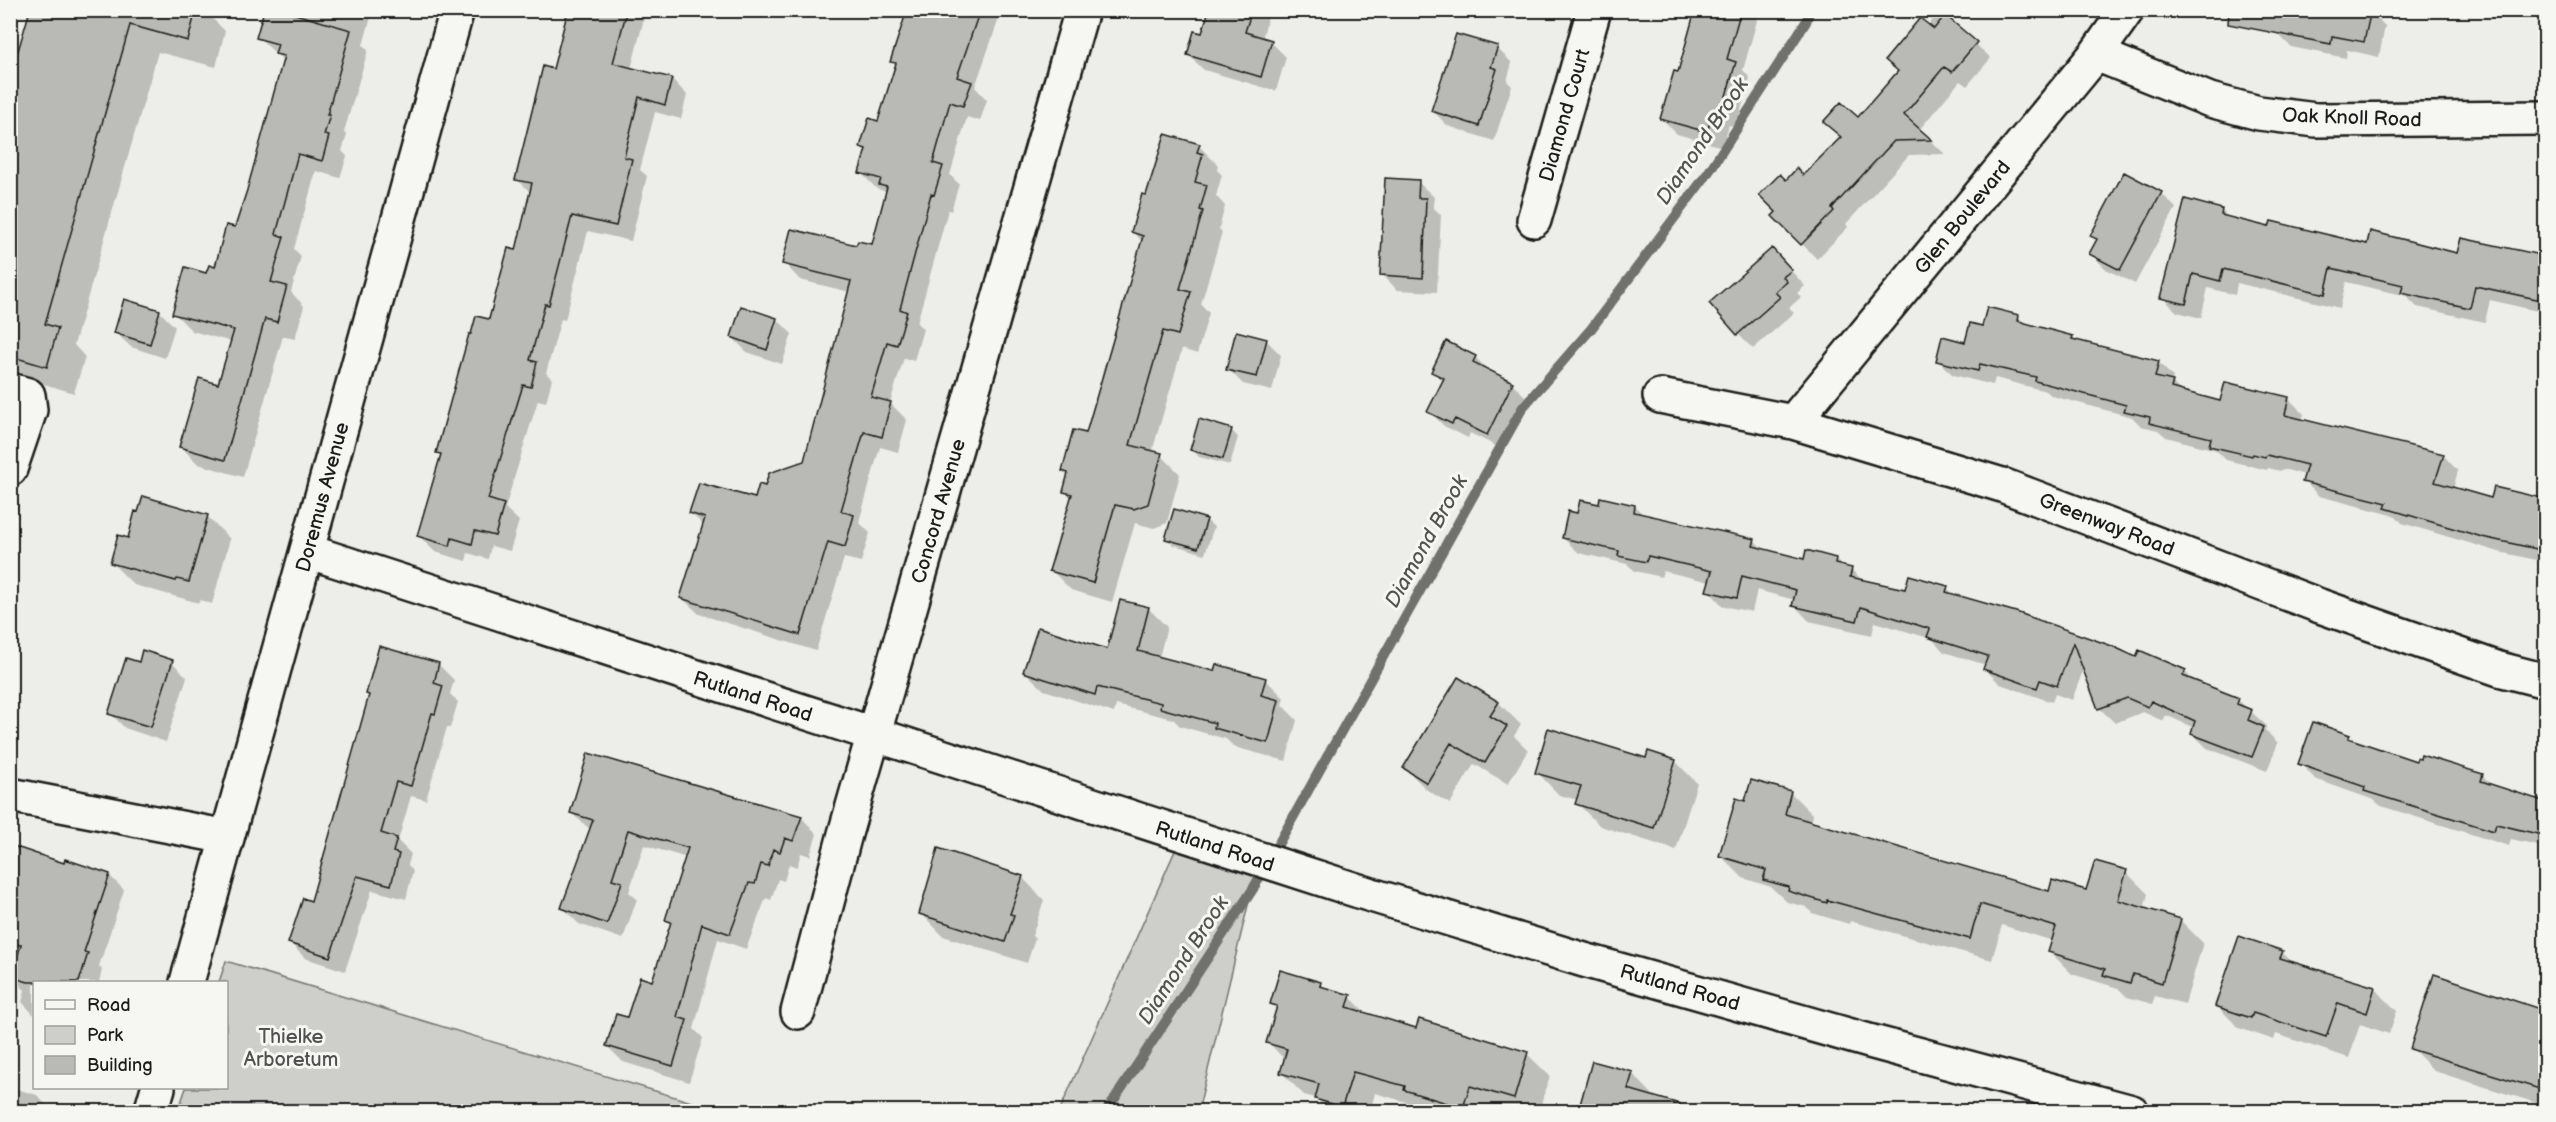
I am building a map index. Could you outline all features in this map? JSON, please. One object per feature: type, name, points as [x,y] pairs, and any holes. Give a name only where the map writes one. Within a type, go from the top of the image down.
[{"type":"street","name":"Doremus Avenue","points":[[187,981],[457,10]]},
{"type":"street","name":"Concord Avenue","points":[[798,1012],[874,736],[1082,10]]},
{"type":"street","name":"Diamond Court","points":[[1534,220],[1594,10]]},
{"type":"street","name":"Glen Boulevard","points":[[1793,422],[2096,54],[2127,10]]},
{"type":"street","name":"Oak Knoll Road","points":[[2096,54],[2210,100],[2259,113],[2316,120],[2546,118]]},
{"type":"street","points":[[10,390],[28,395],[30,410],[10,469]]},
{"type":"street","name":"Greenway Road","points":[[1660,396],[1793,422],[2002,485],[2320,606],[2499,669],[2546,681]]},
{"type":"street","name":"Rutland Road","points":[[307,551],[1301,874],[1584,960],[1857,1038],[2132,1112]]},
{"type":"street","points":[[10,795],[228,837]]},
{"type":"street","points":[[151,1112],[158,1089]]},
{"type":"green space","points":[[1182,835],[1259,860],[1198,1111],[1059,1112]]},
{"type":"green space","name":"Thielke Arboretum","points":[[226,961],[721,1111],[178,1111],[186,1089],[228,1089],[228,981],[219,981]]},
{"type":"building","points":[[30,10],[196,10],[188,41],[130,25],[45,324],[58,328],[47,367],[10,356],[10,78]]},
{"type":"building","points":[[264,10],[281,10],[351,30],[327,115],[330,115],[324,135],[329,136],[322,161],[298,154],[276,234],[284,237],[271,282],[287,286],[277,322],[265,319],[225,460],[179,447],[199,378],[218,384],[234,330],[172,314],[185,267],[206,273],[209,265],[215,267],[226,225],[235,227],[247,190],[284,56],[275,54],[278,44],[256,38]]},
{"type":"building","points":[[568,10],[627,10],[613,63],[672,78],[665,105],[639,97],[624,157],[632,159],[616,226],[572,216],[549,305],[545,304],[530,360],[537,362],[531,387],[523,385],[488,499],[504,504],[495,536],[475,531],[472,544],[452,538],[450,546],[417,536],[441,454],[436,453],[469,334],[471,334],[476,316],[489,319],[508,248],[516,250],[532,183],[515,180],[543,66],[553,69]]},
{"type":"building","points":[[907,10],[980,10],[957,77],[972,82],[963,106],[950,102],[933,163],[943,166],[934,195],[931,194],[900,309],[907,312],[897,345],[887,342],[871,397],[891,402],[882,437],[864,432],[841,511],[854,515],[845,547],[828,542],[800,635],[680,598],[705,518],[689,513],[699,483],[755,498],[759,484],[765,486],[769,473],[804,461],[851,281],[782,264],[791,229],[856,245],[858,241],[872,244],[887,187],[879,185],[881,179],[859,173],[866,149],[860,147],[869,118],[878,121],[896,63],[890,62]]},
{"type":"building","points":[[1209,10],[1232,10],[1250,16],[1245,32],[1272,40],[1261,77],[1187,55],[1194,31],[1202,33]]},
{"type":"building","points":[[1695,10],[1741,10],[1727,59],[1736,62],[1721,113],[1714,110],[1707,132],[1660,119],[1674,71],[1678,72]]},
{"type":"building","points":[[2229,10],[2371,10],[2364,42],[2332,36],[2331,44],[2228,24]]},
{"type":"building","points":[[1945,15],[1977,42],[1952,72],[1944,67],[1904,115],[1932,140],[1894,141],[1832,208],[1834,211],[1801,245],[1772,216],[1776,212],[1759,195],[1780,174],[1786,180],[1797,168],[1803,175],[1841,137],[1823,122],[1841,102],[1858,117],[1898,71],[1885,60],[1920,18],[1934,29]]},
{"type":"building","points":[[1456,34],[1498,46],[1491,67],[1497,69],[1479,126],[1431,111]]},
{"type":"building","points":[[1165,134],[1200,144],[1197,152],[1203,154],[1195,182],[1207,185],[1200,210],[1203,211],[1180,289],[1191,292],[1178,335],[1163,331],[1130,445],[1162,453],[1148,504],[1134,509],[1115,505],[1093,583],[1049,571],[1072,494],[1063,492],[1068,473],[1062,471],[1073,430],[1086,433],[1143,236],[1131,232],[1142,194],[1146,195]]},
{"type":"building","points":[[2124,172],[2162,192],[2120,270],[2089,254],[2097,239],[2090,236]]},
{"type":"building","points":[[1385,178],[1419,180],[1418,198],[1426,198],[1423,278],[1380,275]]},
{"type":"building","points":[[2185,199],[2222,209],[2221,215],[2269,227],[2271,221],[2367,244],[2370,231],[2457,253],[2461,238],[2546,256],[2546,301],[2475,286],[2470,308],[2401,293],[2403,285],[2331,268],[2325,294],[2223,269],[2220,281],[2193,274],[2186,304],[2160,298]]},
{"type":"building","points":[[1772,248],[1792,270],[1783,277],[1787,282],[1775,292],[1780,297],[1737,335],[1709,303]]},
{"type":"building","points":[[124,299],[160,310],[150,344],[114,333]]},
{"type":"building","points":[[741,306],[777,318],[767,350],[731,337]]},
{"type":"building","points":[[1987,307],[2019,315],[2018,321],[2073,336],[2072,339],[2159,361],[2155,377],[2173,381],[2171,388],[2220,401],[2225,382],[2289,397],[2285,415],[2444,454],[2435,482],[2491,498],[2494,487],[2546,499],[2546,551],[2482,537],[2385,508],[2387,503],[2302,482],[2307,465],[2267,455],[2265,457],[2253,454],[2252,456],[2209,446],[2211,438],[2149,423],[2150,417],[2124,411],[2126,405],[2035,381],[2036,377],[1980,364],[1978,371],[1936,361],[1942,336],[1965,342],[1970,323],[1982,326]]},
{"type":"building","points":[[1236,331],[1267,339],[1257,377],[1226,370]]},
{"type":"building","points":[[1446,341],[1476,356],[1473,362],[1513,382],[1487,435],[1455,419],[1452,424],[1427,412],[1444,378],[1431,372]]},
{"type":"building","points":[[1199,419],[1232,429],[1223,459],[1190,450]]},
{"type":"building","points":[[143,496],[208,515],[189,582],[177,579],[176,581],[110,563],[118,535],[128,538],[135,511],[138,512]]},
{"type":"building","points":[[1600,497],[1635,505],[1634,512],[1755,539],[1753,546],[1804,559],[1806,550],[1836,558],[1835,564],[1852,568],[1850,577],[1905,589],[1909,575],[1948,586],[1946,592],[2016,612],[2112,646],[2136,657],[2139,650],[2186,670],[2183,676],[2239,698],[2237,704],[2252,710],[2248,720],[2264,727],[2252,757],[2191,734],[2195,721],[2151,701],[2148,707],[2127,698],[2098,709],[2073,643],[2057,686],[2040,680],[2037,688],[1983,669],[1988,656],[1927,637],[1930,629],[1861,607],[1857,621],[1792,606],[1796,590],[1742,576],[1737,598],[1706,591],[1712,571],[1648,556],[1646,562],[1618,556],[1619,551],[1562,538],[1568,511],[1577,513],[1580,500],[1599,504]]},
{"type":"building","points":[[1174,509],[1207,519],[1198,548],[1165,539]]},
{"type":"building","points":[[1120,600],[1149,607],[1138,651],[1214,671],[1216,664],[1266,678],[1261,695],[1279,700],[1268,743],[1214,728],[1215,723],[1160,708],[1161,703],[1097,687],[1095,695],[1023,672],[1038,627],[1107,649]]},
{"type":"building","points":[[379,646],[439,663],[434,683],[443,686],[435,714],[432,713],[411,786],[396,782],[381,833],[397,838],[393,852],[399,854],[391,885],[357,876],[330,957],[288,943],[303,898],[311,901],[369,695],[366,694]]},
{"type":"building","points":[[142,650],[173,660],[151,727],[108,714],[126,658],[139,662]]},
{"type":"building","points":[[1458,677],[1499,702],[1490,716],[1507,726],[1485,763],[1451,743],[1427,783],[1403,768]]},
{"type":"building","points":[[2313,722],[2350,735],[2348,738],[2416,761],[2421,755],[2483,774],[2481,781],[2546,802],[2546,836],[2496,824],[2494,831],[2364,791],[2365,787],[2298,764]]},
{"type":"building","points":[[1548,728],[1646,758],[1648,751],[1676,760],[1654,828],[1575,804],[1581,786],[1535,773]]},
{"type":"building","points":[[588,753],[802,816],[793,841],[785,838],[780,852],[773,849],[768,866],[761,864],[755,884],[749,883],[730,934],[702,924],[677,1017],[687,1020],[673,1066],[606,1046],[616,1014],[627,1017],[640,977],[652,981],[671,922],[665,920],[688,848],[628,830],[612,879],[622,882],[607,924],[561,908],[593,820],[570,813]]},
{"type":"building","points":[[1751,780],[1791,791],[1785,814],[2049,891],[2052,880],[2086,890],[2095,861],[2127,870],[2118,900],[2181,919],[2162,983],[2133,974],[2130,983],[2103,975],[2105,969],[2048,952],[2056,927],[1980,904],[1970,939],[1827,900],[1827,903],[1788,891],[1789,887],[1763,880],[1766,870],[1719,856],[1736,798],[1745,801]]},
{"type":"building","points":[[10,845],[64,863],[65,859],[110,874],[84,952],[88,953],[79,981],[28,982],[11,977],[21,945],[10,944]]},
{"type":"building","points":[[938,848],[1023,876],[1010,914],[1014,915],[1005,942],[919,914]]},
{"type":"building","points":[[2239,936],[2283,951],[2280,958],[2375,987],[2367,1013],[2338,1003],[2326,1037],[2253,1013],[2251,1018],[2215,1006]]},
{"type":"building","points":[[1280,970],[1321,982],[1320,986],[1351,995],[1347,1007],[1416,1028],[1419,1019],[1528,1052],[1514,1099],[1470,1086],[1463,1108],[1404,1090],[1405,1086],[1353,1072],[1342,1107],[1315,1099],[1319,1084],[1280,1073],[1287,1049],[1266,1043],[1277,1006],[1270,1004]]},
{"type":"building","points":[[2434,974],[2546,1011],[2546,1091],[2410,1049]]},
{"type":"building","points":[[1592,1061],[1633,1072],[1628,1089],[1680,1104],[1679,1112],[1578,1112]]},
{"type":"waterway","name":"Diamond Brook","points":[[1106,1112],[1253,889],[1523,407],[1591,329],[1708,173],[1806,22],[1810,10]]}]
